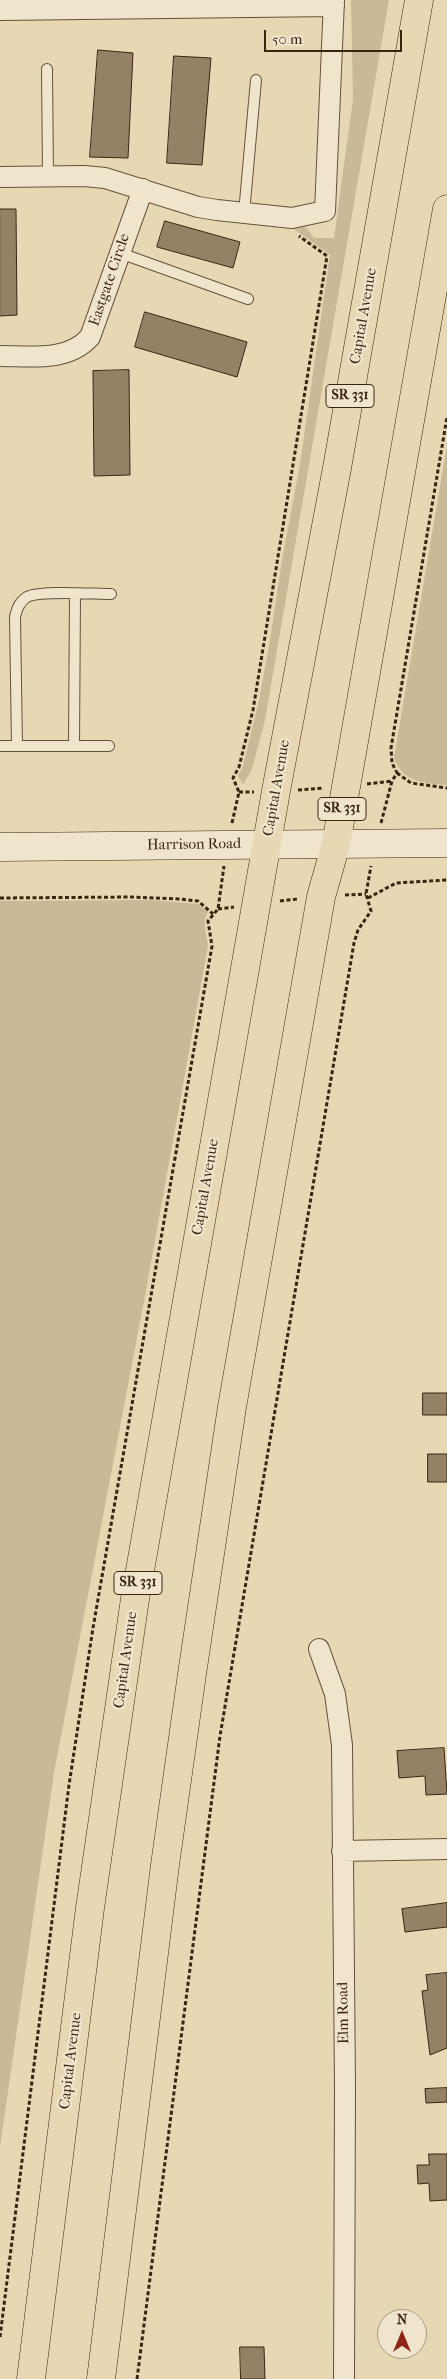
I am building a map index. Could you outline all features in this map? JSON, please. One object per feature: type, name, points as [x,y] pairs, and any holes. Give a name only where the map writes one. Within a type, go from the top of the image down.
[{"type":"highway","name":"Capital Avenue","points":[[31,2379],[90,1908],[133,1608],[276,791],[341,449],[419,0]]},
{"type":"highway","name":"SR 331","points":[[101,2379],[165,1865],[232,1407],[321,897],[336,844],[447,209]]},
{"type":"street","points":[[0,10],[60,5],[334,3],[325,210],[292,218],[198,207],[105,178],[0,178]]},
{"type":"street","name":"Eastgate Circle","points":[[0,356],[62,354],[82,345],[90,336],[143,189]]},
{"type":"street","name":"Harrison Road","points":[[0,847],[447,843]]},
{"type":"street","name":"Elm Road","points":[[319,1650],[335,1694],[342,1745],[344,2379]]},
{"type":"street","points":[[342,1851],[447,1849]]},
{"type":"lane","points":[[47,69],[48,177]]},
{"type":"lane","points":[[244,213],[256,80]]},
{"type":"lane","points":[[120,253],[248,299]]},
{"type":"lane","points":[[17,746],[15,617],[18,604],[28,597],[46,594],[111,594]]},
{"type":"lane","points":[[74,746],[75,594]]},
{"type":"lane","points":[[0,746],[109,746]]},
{"type":"path","points":[[292,230],[327,256],[253,710],[234,778],[238,792],[276,791],[392,781],[397,773]]},
{"type":"path","points":[[447,417],[391,748],[392,763],[397,773],[411,782],[447,788]]},
{"type":"path","points":[[368,898],[396,883],[447,880]]},
{"type":"path","points":[[0,2337],[69,1785],[95,1618],[212,946],[208,921],[218,909],[257,903],[366,894],[371,911],[358,930],[354,944],[220,1736],[137,2379]]},
{"type":"path","points":[[0,898],[131,897],[179,899],[198,901],[213,914]]},
{"type":"shaded area","points":[[351,0],[389,0],[265,720],[252,769],[243,785],[238,776],[243,766],[259,700],[270,640],[282,560],[300,464],[330,255],[294,229],[294,225],[306,227],[314,238],[334,238],[353,99]]},
{"type":"shaded area","points":[[447,445],[447,785],[422,782],[409,777],[398,766],[394,758]]},
{"type":"shaded area","points":[[151,900],[198,904],[208,912],[205,925],[208,946],[145,1296],[54,1773],[0,2147],[0,901]]},
{"type":"building","points":[[98,50],[133,53],[128,158],[90,157]]},
{"type":"building","points":[[174,56],[211,58],[202,165],[167,163]]},
{"type":"building","points":[[0,209],[16,209],[17,315],[0,316]]},
{"type":"building","points":[[165,221],[240,242],[233,268],[157,247]]},
{"type":"building","points":[[145,312],[247,342],[237,377],[135,347]]},
{"type":"building","points":[[129,370],[130,475],[94,476],[93,371]]},
{"type":"building","points":[[423,1393],[447,1393],[447,1415],[423,1415]]},
{"type":"building","points":[[428,1454],[447,1454],[447,1482],[428,1482]]},
{"type":"building","points":[[444,1748],[447,1794],[426,1795],[425,1776],[399,1778],[397,1751]]},
{"type":"building","points":[[447,1903],[447,1927],[405,1932],[402,1909]]},
{"type":"building","points":[[447,1973],[447,2048],[430,2055],[422,1991],[428,1990],[426,1975]]},
{"type":"building","points":[[447,2088],[447,2102],[426,2103],[425,2089]]},
{"type":"building","points":[[429,2154],[447,2154],[447,2200],[430,2201],[429,2183],[418,2184],[417,2165],[429,2165]]},
{"type":"building","points":[[240,2347],[264,2347],[265,2379],[241,2379]]}]
